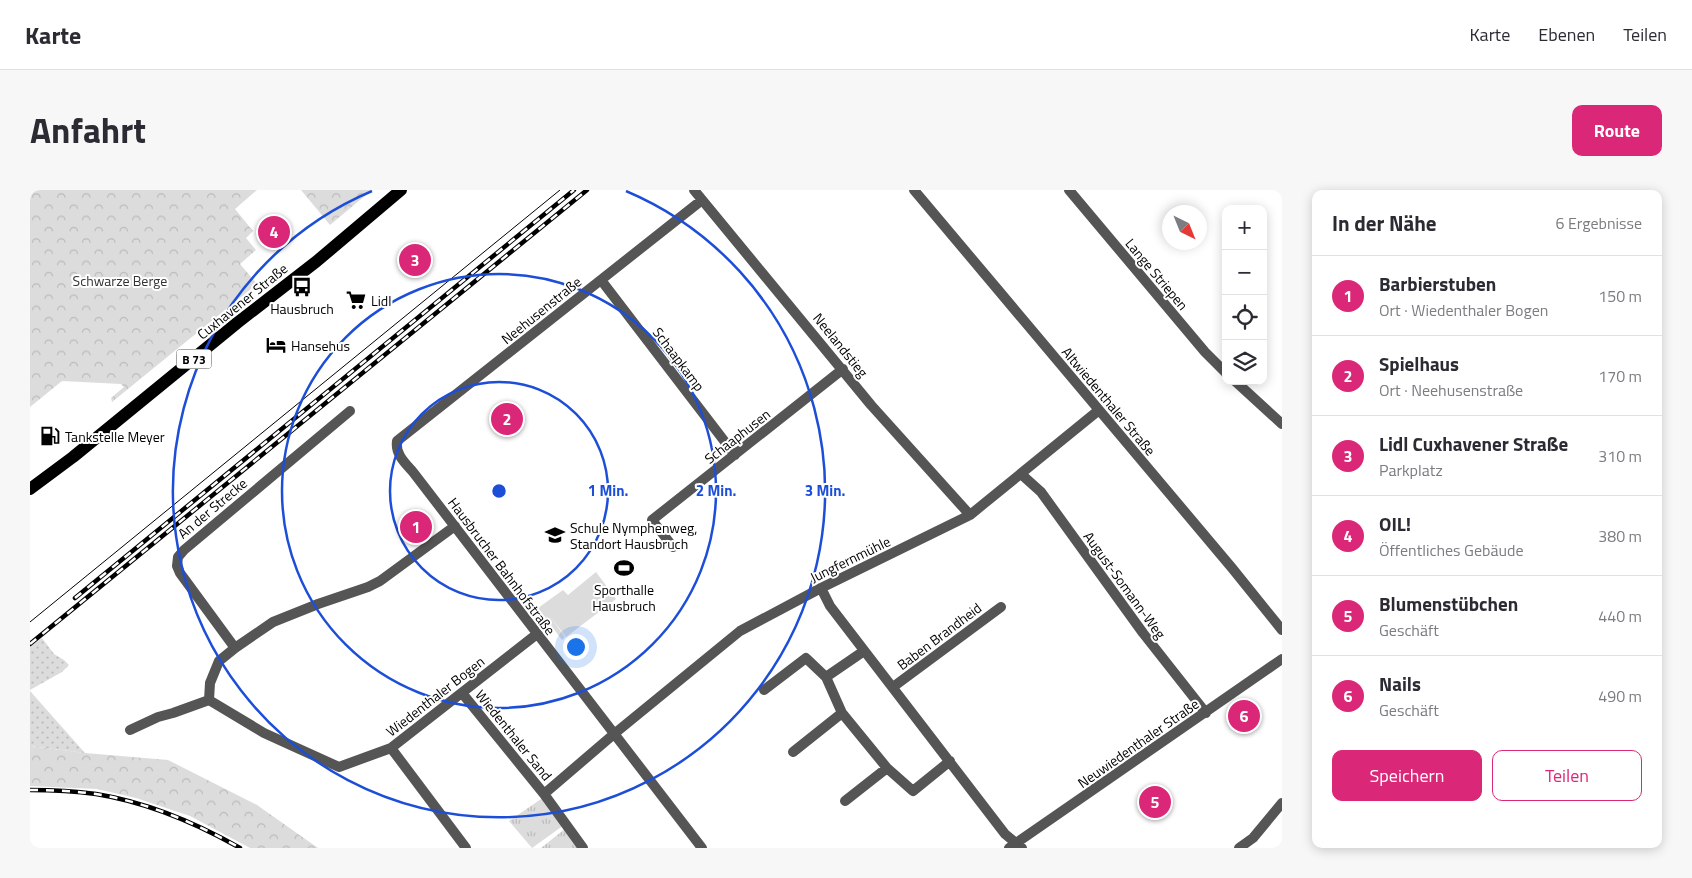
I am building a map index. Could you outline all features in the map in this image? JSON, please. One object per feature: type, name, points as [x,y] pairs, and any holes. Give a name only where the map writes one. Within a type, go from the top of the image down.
[{"type":"main road","name":"Cuxhavener Straße","points":[[30,490],[328,251],[401,190]]},
{"type":"street","name":"Neelandstieg","points":[[694,190],[871,405],[970,515]]},
{"type":"street","name":"Altwiedenthaler Straße","points":[[914,190],[1282,630]]},
{"type":"street","name":"Lange Striepen","points":[[1069,190],[1199,346],[1222,369]]},
{"type":"street","name":"Neehusenstraße","points":[[397,441],[702,200]]},
{"type":"street","name":"Schaapkamp","points":[[601,280],[735,455]]},
{"type":"street","name":"Schaaphusen","points":[[673,548],[652,520],[843,369]]},
{"type":"street","points":[[1239,385],[1282,424]]},
{"type":"street","name":"Jungfernmühle","points":[[614,734],[740,631],[821,588],[970,515],[1099,410]]},
{"type":"street","name":"An der Strecke","points":[[235,648],[180,573],[177,566],[178,557],[202,534],[350,411]]},
{"type":"street","name":"Hausbrucher Bahnhofstraße","points":[[397,441],[397,452],[702,848]]},
{"type":"street","name":"August-Somann-Weg","points":[[1021,474],[1042,492],[1143,633],[1206,713]]},
{"type":"street","points":[[130,730],[158,716],[173,713],[209,700],[210,683],[219,661],[235,648],[273,622],[380,581],[455,526]]},
{"type":"street","name":"Baben Brandheid","points":[[821,588],[830,606],[1016,846]]},
{"type":"street","name":"Baben Brandheid","points":[[893,687],[1001,607]]},
{"type":"street","name":"Wiedenthaler Bogen","points":[[209,700],[264,733],[339,767],[391,748],[537,634]]},
{"type":"street","points":[[826,677],[864,650]]},
{"type":"street","points":[[764,690],[806,658],[826,677],[842,713],[887,768],[913,791],[950,761]]},
{"type":"street","name":"Neuwiedenthaler Straße","points":[[1016,846],[1282,659]]},
{"type":"street","name":"Wiedenthaler Sand","points":[[462,693],[544,794],[583,848]]},
{"type":"street","points":[[793,752],[842,713]]},
{"type":"street","name":"Wiedenthaler Sand","points":[[544,794],[614,734]]},
{"type":"street","points":[[391,748],[466,848]]},
{"type":"street","points":[[845,801],[887,768]]},
{"type":"street","points":[[1239,848],[1253,838],[1282,803]]},
{"type":"green space","name":"Schwarze Berge","points":[[30,190],[257,190],[235,209],[253,231],[246,238],[256,250],[240,264],[257,284],[112,402],[111,398],[124,387],[121,384],[62,381],[30,407]]},
{"type":"green space","points":[[301,190],[372,190],[330,225]]},
{"type":"green space","points":[[596,572],[616,599],[566,637],[549,615],[565,637],[562,640],[538,608],[563,590],[568,595]]},
{"type":"green space","points":[[42,638],[54,654],[69,665],[62,672],[30,690],[30,647]]},
{"type":"green space","points":[[30,691],[85,753],[30,746]]},
{"type":"green space","points":[[30,746],[168,760],[257,805],[318,848],[250,848],[190,816],[136,798],[97,789],[30,786]]},
{"type":"green space","points":[[544,797],[564,825],[532,848],[509,821]]},
{"type":"green space","points":[[566,828],[581,848],[541,848]]},
{"type":"tram line","points":[[30,622],[560,190]]},
{"type":"railway","points":[[75,598],[574,190]]},
{"type":"railway","points":[[30,644],[587,190]]},
{"type":"railway","points":[[30,790],[88,793],[133,802],[188,822],[240,848]]},
{"type":"place","name":"OIL!","points":[[274,232]]},
{"type":"place","name":"Lidl Cuxhavener Straße","points":[[415,260]]},
{"type":"place","name":"Hausbruch","points":[[302,287]]},
{"type":"place","name":"Lidl","points":[[356,300]]},
{"type":"place","name":"Hansehus","points":[[276,345]]},
{"type":"place","name":"Spielhaus","points":[[507,419]]},
{"type":"place","name":"Tankstelle Meyer","points":[[50,436]]},
{"type":"place","name":"Barbierstuben","points":[[416,527]]},
{"type":"place","name":"Schule Nymphenweg, Standort Hausbruch","points":[[555,535]]},
{"type":"place","name":"Sporthalle Hausbruch","points":[[624,568]]},
{"type":"place","name":"Nails","points":[[1244,716]]},
{"type":"place","name":"Blumenstübchen","points":[[1155,802]]}]
